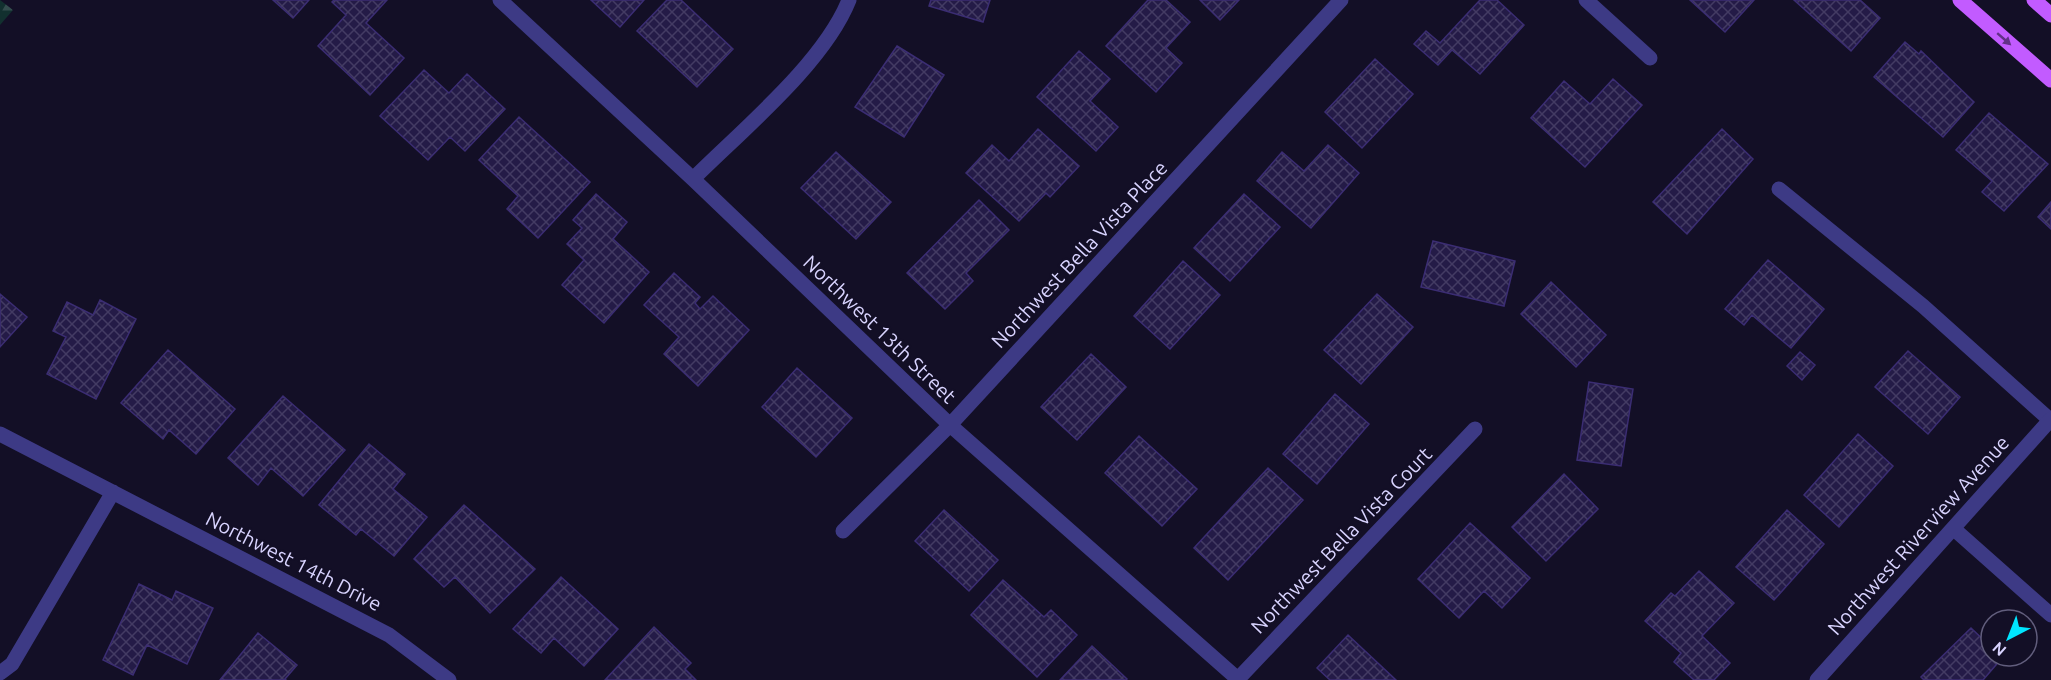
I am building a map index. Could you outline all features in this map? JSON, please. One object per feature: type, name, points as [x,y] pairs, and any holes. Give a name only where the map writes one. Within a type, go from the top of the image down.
[{"type":"main road","points":[[1960,0],[2051,80]]},
{"type":"main road","points":[[2034,0],[2051,15]]},
{"type":"street","name":"Northwest 13th Street","points":[[500,0],[693,179],[950,425],[1238,680]]},
{"type":"street","points":[[693,179],[811,61],[842,19],[849,0]]},
{"type":"street","name":"Northwest Bella Vista Place","points":[[843,531],[950,425],[1341,0]]},
{"type":"street","points":[[1586,0],[1650,58]]},
{"type":"street","points":[[1779,189],[1923,306],[2051,420]]},
{"type":"street","name":"Northwest Riverview Avenue","points":[[1817,680],[1890,596],[1954,529],[2051,420]]},
{"type":"street","name":"Northwest Bella Vista Court","points":[[1238,680],[1475,429]]},
{"type":"street","name":"Northwest 14th Drive","points":[[0,434],[389,634],[449,680]]},
{"type":"street","points":[[0,673],[12,664],[113,492]]},
{"type":"street","points":[[1954,529],[2051,615]]},
{"type":"green space","points":[[0,0],[13,10],[0,25]]},
{"type":"building","points":[[273,0],[309,0],[293,18]]},
{"type":"building","points":[[334,0],[387,0],[366,23],[404,58],[370,95],[318,46],[346,15],[332,2]]},
{"type":"building","points":[[591,0],[644,0],[620,27]]},
{"type":"building","points":[[667,0],[681,0],[733,49],[697,87],[637,31]]},
{"type":"building","points":[[931,0],[990,0],[983,22],[929,6]]},
{"type":"building","points":[[1148,0],[1166,0],[1190,22],[1166,48],[1182,63],[1156,92],[1106,46]]},
{"type":"building","points":[[1200,0],[1239,0],[1220,20]]},
{"type":"building","points":[[1480,0],[1497,0],[1524,25],[1480,74],[1452,50],[1438,65],[1414,44],[1426,31],[1440,43]]},
{"type":"building","points":[[1690,0],[1754,0],[1725,32]]},
{"type":"building","points":[[1794,0],[1860,0],[1880,18],[1851,51]]},
{"type":"building","points":[[1905,42],[1919,54],[1921,51],[1974,102],[1943,137],[1874,77]]},
{"type":"building","points":[[897,46],[944,75],[904,137],[855,107]]},
{"type":"building","points":[[1079,51],[1110,79],[1090,101],[1118,127],[1096,151],[1037,97]]},
{"type":"building","points":[[1375,59],[1413,94],[1362,148],[1325,112]]},
{"type":"building","points":[[424,70],[449,93],[467,74],[505,109],[465,151],[450,137],[428,160],[380,116]]},
{"type":"building","points":[[1613,79],[1642,105],[1585,167],[1531,118],[1564,81],[1590,104]]},
{"type":"building","points":[[1989,113],[2048,164],[2004,211],[1982,192],[1992,181],[1956,150]]},
{"type":"building","points":[[519,117],[590,182],[538,238],[507,209],[518,196],[479,160]]},
{"type":"building","points":[[1038,129],[1079,166],[1050,197],[1046,193],[1019,221],[966,173],[992,145],[1009,161]]},
{"type":"building","points":[[1722,129],[1753,159],[1687,234],[1653,202]]},
{"type":"building","points":[[1328,145],[1359,173],[1311,228],[1257,181],[1282,152],[1304,171]]},
{"type":"building","points":[[836,152],[891,202],[856,239],[801,188]]},
{"type":"building","points":[[596,194],[627,222],[613,239],[649,272],[604,323],[562,285],[584,260],[567,244],[582,228],[573,220]]},
{"type":"building","points":[[1244,194],[1280,227],[1230,281],[1194,248]]},
{"type":"building","points":[[979,200],[1009,230],[966,273],[973,281],[945,309],[907,273]]},
{"type":"building","points":[[2051,202],[2051,229],[2038,217]]},
{"type":"building","points":[[1433,241],[1515,261],[1504,306],[1421,287]]},
{"type":"building","points":[[1768,260],[1824,309],[1791,348],[1752,315],[1744,325],[1725,309]]},
{"type":"building","points":[[1183,261],[1220,295],[1170,349],[1134,316]]},
{"type":"building","points":[[674,273],[700,297],[695,303],[700,309],[713,296],[749,330],[698,386],[664,354],[679,337],[644,305]]},
{"type":"building","points":[[1551,282],[1606,335],[1576,367],[1521,314]]},
{"type":"building","points":[[0,294],[27,317],[0,347]]},
{"type":"building","points":[[1377,294],[1413,327],[1361,384],[1324,350]]},
{"type":"building","points":[[100,300],[136,319],[96,399],[47,374],[66,337],[53,331],[67,302],[93,315]]},
{"type":"building","points":[[168,350],[235,409],[196,454],[169,430],[163,439],[121,403]]},
{"type":"building","points":[[1908,351],[1960,397],[1928,434],[1875,387]]},
{"type":"building","points":[[1800,352],[1815,365],[1802,380],[1787,366]]},
{"type":"building","points":[[1091,354],[1126,387],[1077,440],[1041,407]]},
{"type":"building","points":[[797,368],[852,418],[816,457],[762,407]]},
{"type":"building","points":[[1589,382],[1633,389],[1621,466],[1577,460]]},
{"type":"building","points":[[1335,394],[1369,424],[1317,484],[1283,454]]},
{"type":"building","points":[[283,396],[345,450],[303,496],[271,468],[258,485],[228,458]]},
{"type":"building","points":[[1858,434],[1893,466],[1839,527],[1804,495]]},
{"type":"building","points":[[1139,436],[1197,489],[1162,526],[1105,473]]},
{"type":"building","points":[[369,444],[405,474],[393,489],[427,517],[394,556],[361,529],[356,535],[319,505]]},
{"type":"building","points":[[1268,468],[1303,500],[1228,580],[1194,548]]},
{"type":"building","points":[[1564,474],[1598,509],[1546,561],[1512,527]]},
{"type":"building","points":[[464,505],[535,569],[490,613],[455,577],[444,587],[414,559]]},
{"type":"building","points":[[944,510],[998,560],[969,591],[915,541]]},
{"type":"building","points":[[1787,510],[1824,544],[1774,600],[1736,567]]},
{"type":"building","points":[[1470,523],[1530,578],[1502,608],[1484,591],[1459,618],[1418,579]]},
{"type":"building","points":[[1699,571],[1734,603],[1702,636],[1730,663],[1714,680],[1694,680],[1674,662],[1681,653],[1645,621],[1671,593],[1675,596]]},
{"type":"building","points":[[561,577],[618,629],[584,666],[554,638],[541,653],[513,629]]},
{"type":"building","points":[[1003,580],[1044,617],[1051,610],[1077,635],[1037,677],[971,615]]},
{"type":"building","points":[[139,584],[172,600],[176,591],[213,608],[187,664],[147,645],[133,675],[103,660]]},
{"type":"building","points":[[654,627],[691,663],[685,669],[696,680],[605,680]]},
{"type":"building","points":[[1971,628],[1979,636],[1979,668],[1993,668],[1983,680],[1924,680],[1921,677]]},
{"type":"building","points":[[258,633],[297,665],[286,680],[220,680]]},
{"type":"building","points":[[1348,635],[1396,680],[1330,680],[1317,668]]},
{"type":"building","points":[[1092,646],[1127,679],[1060,680]]}]
